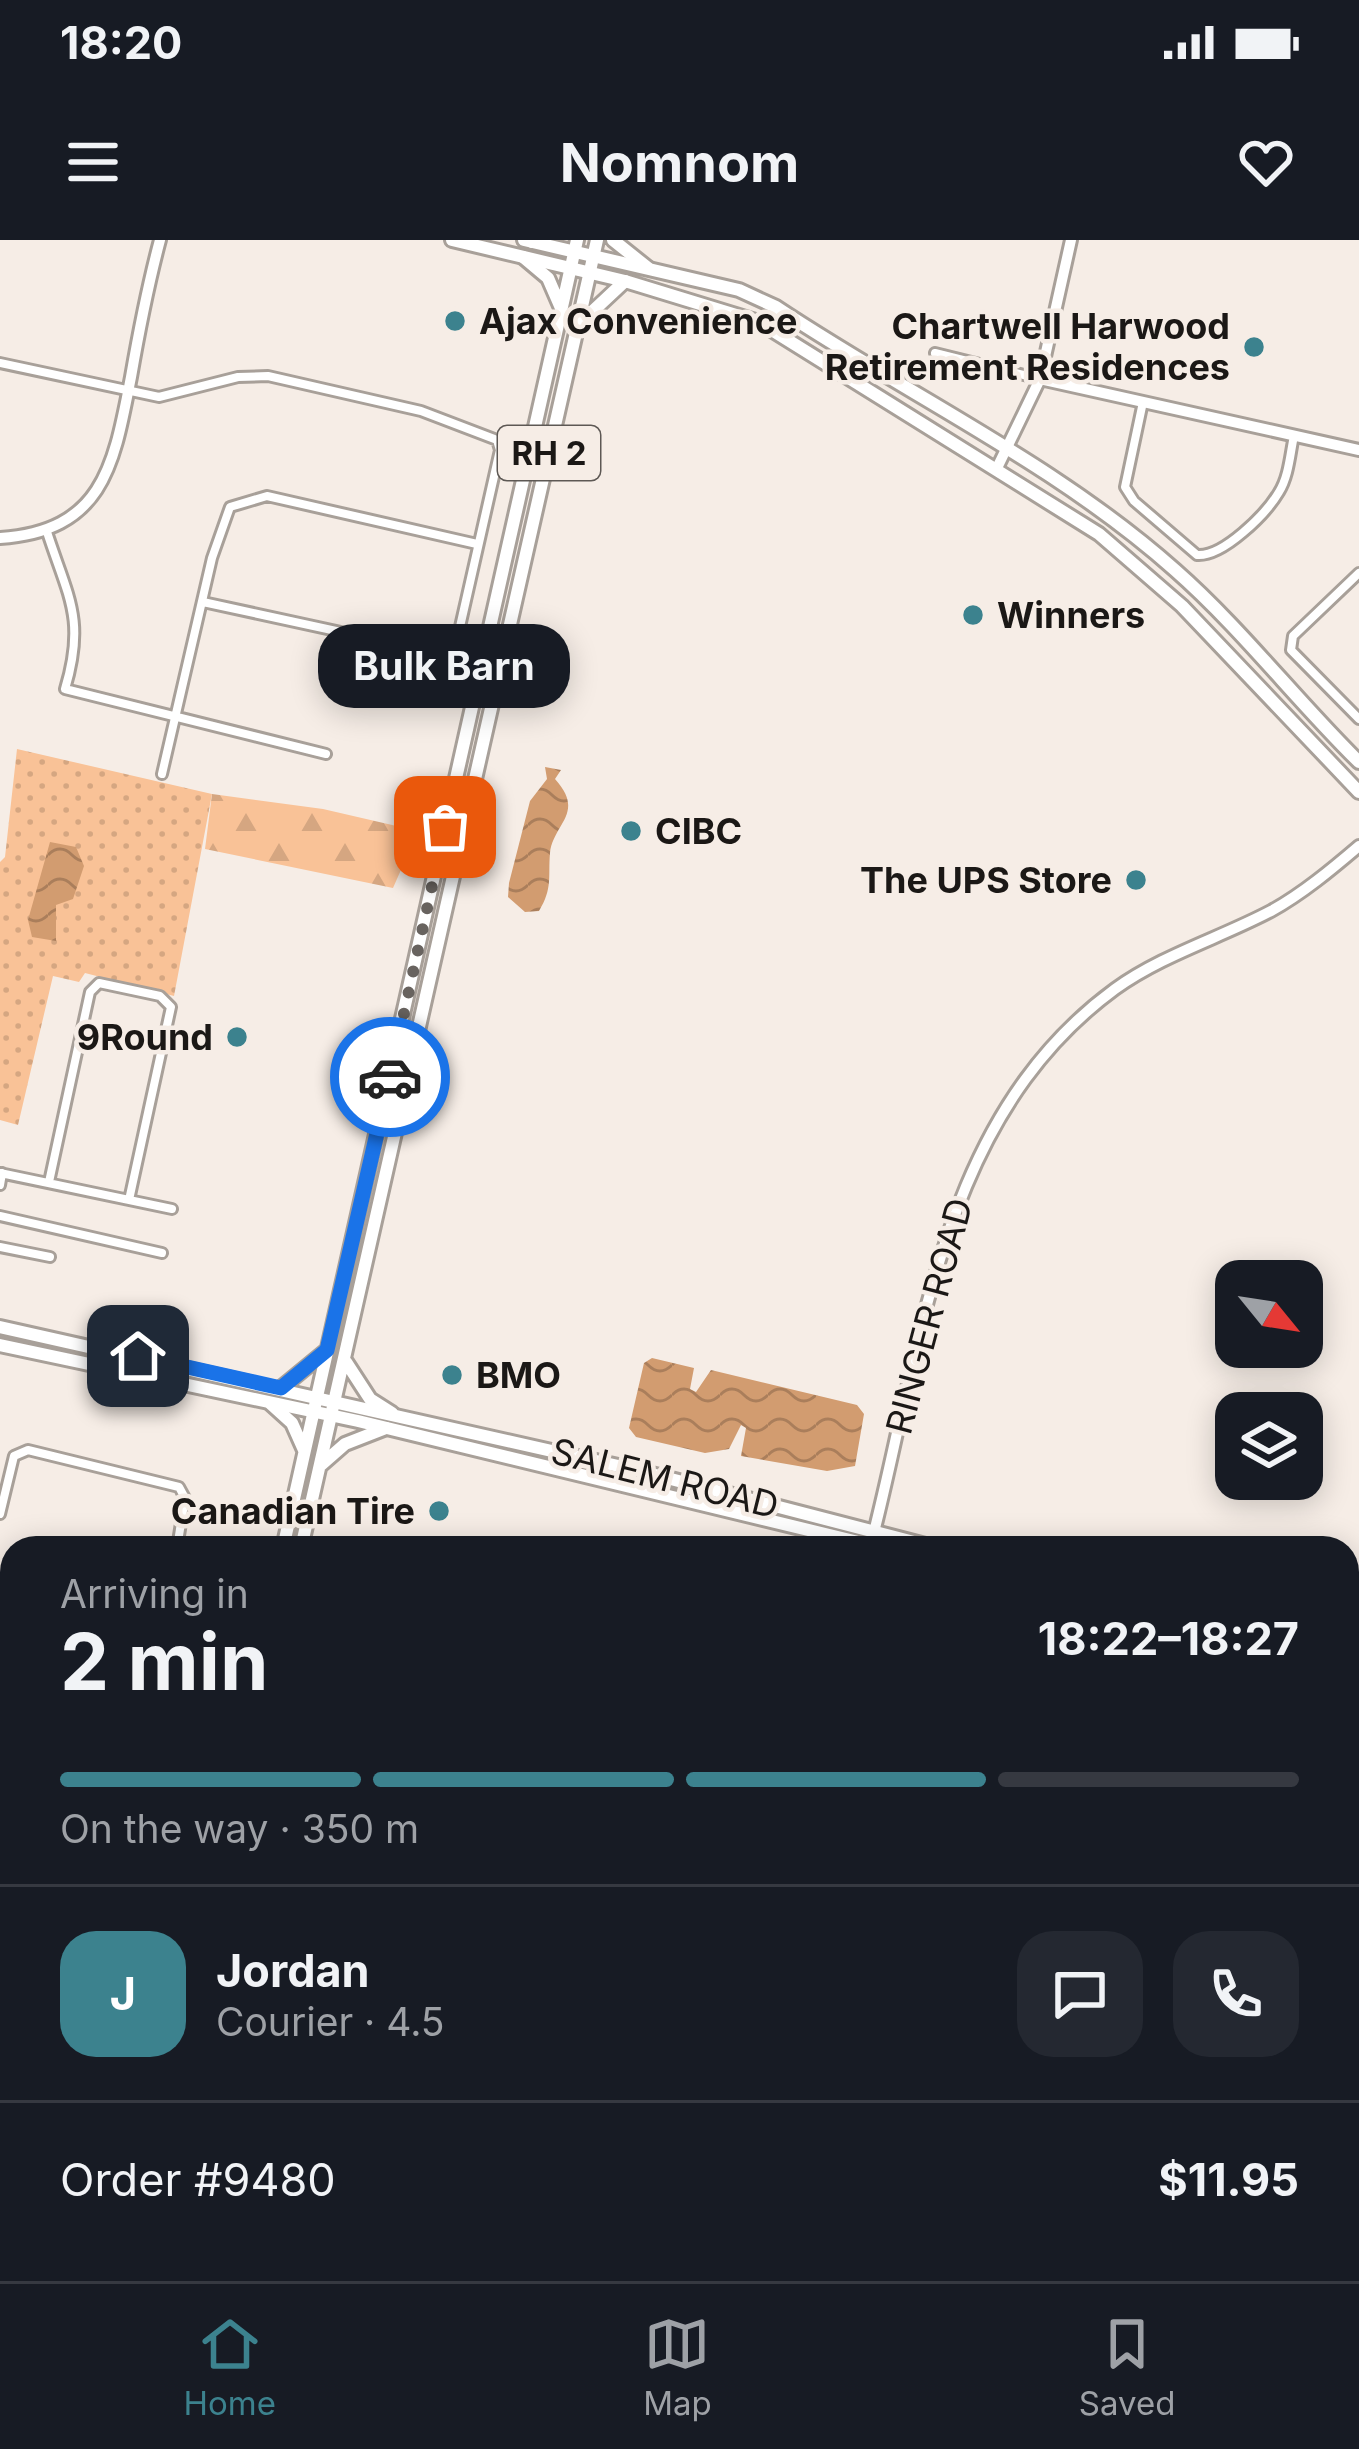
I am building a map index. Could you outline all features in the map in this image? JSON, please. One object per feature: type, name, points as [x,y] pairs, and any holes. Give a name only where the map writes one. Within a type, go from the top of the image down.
[{"type":"main road","points":[[452,240],[625,280],[759,322],[1099,534],[1182,605],[1359,792]]},
{"type":"main road","name":"RH 2","points":[[305,1536],[597,240]]},
{"type":"main road","points":[[614,240],[648,268]]},
{"type":"main road","points":[[534,241],[575,246],[593,256],[739,290],[776,307],[1009,449],[1109,517],[1176,571],[1359,762]]},
{"type":"main road","name":"RH 2","points":[[286,1536],[575,246]]},
{"type":"main road","points":[[523,257],[548,278],[561,309]]},
{"type":"main road","points":[[577,326],[625,280]]},
{"type":"main road","name":"SALEM ROAD","points":[[0,1327],[392,1413],[895,1536]]},
{"type":"main road","name":"SALEM ROAD","points":[[0,1345],[358,1421],[832,1536]]},
{"type":"main road","points":[[281,1388],[327,1350]]},
{"type":"main road","points":[[345,1360],[370,1399],[392,1413]]},
{"type":"main road","points":[[271,1403],[292,1423],[304,1452]]},
{"type":"main road","points":[[320,1466],[345,1444],[386,1428]]},
{"type":"street","points":[[0,538],[47,532],[96,496],[115,461],[160,240]]},
{"type":"street","points":[[997,468],[1040,379],[1071,240]]},
{"type":"street","points":[[935,353],[1359,450]]},
{"type":"street","points":[[0,363],[159,397],[238,377],[268,376],[421,411],[490,434],[500,450],[457,640],[447,655],[203,602]]},
{"type":"street","points":[[1143,401],[1126,487],[1134,501],[1197,555],[1219,550],[1272,502],[1282,488],[1294,436]]},
{"type":"street","points":[[162,774],[230,508],[250,497],[290,500],[477,544]]},
{"type":"street","points":[[47,532],[76,608],[78,630],[65,688],[174,720],[326,754]]},
{"type":"street","points":[[1359,573],[1293,636],[1291,650],[1299,664],[1359,719]]},
{"type":"street","name":"RINGER ROAD","points":[[875,1536],[942,1243],[990,1131],[1059,1042],[1115,989],[1274,909],[1359,846]]},
{"type":"street","points":[[49,1182],[90,992],[99,983],[160,996],[170,1007],[129,1201]]},
{"type":"street","points":[[0,1185],[1,1173],[172,1210]]},
{"type":"street","points":[[0,1216],[162,1252]]},
{"type":"street","points":[[0,1246],[50,1257]]},
{"type":"street","points":[[0,1514],[14,1456],[28,1450],[179,1486],[185,1498],[179,1536]]},
{"type":"green space","points":[[17,749],[212,794],[174,996],[85,973],[79,982],[53,976],[18,1125],[0,1120],[0,862],[5,857]]},
{"type":"green space","points":[[212,794],[323,809],[418,831],[393,888],[205,849]]},
{"type":"water","points":[[545,767],[561,770],[555,779],[564,791],[568,810],[552,843],[543,903],[539,911],[525,912],[508,897],[509,883],[530,801],[547,779]]},
{"type":"water","points":[[50,842],[76,847],[84,866],[73,899],[56,905],[56,941],[32,937],[28,920]]},
{"type":"water","points":[[652,1358],[694,1368],[690,1389],[696,1392],[711,1370],[857,1405],[864,1414],[855,1466],[827,1471],[741,1456],[746,1428],[741,1425],[729,1449],[705,1453],[636,1437],[629,1428],[644,1363]]},
{"type":"way so far","points":[[390,1077],[445,827]]},
{"type":"place","name":"Ajax Convenience","points":[[455,321]]},
{"type":"place","name":"Chartwell Harwood Retirement Residences","points":[[1254,347]]},
{"type":"place","name":"Winners","points":[[973,615]]},
{"type":"place","name":"Bulk Barn","points":[[445,827]]},
{"type":"place","name":"CIBC","points":[[631,831]]},
{"type":"place","name":"The UPS Store","points":[[1136,880]]},
{"type":"place","name":"9Round","points":[[237,1037]]},
{"type":"place","name":"BMO","points":[[452,1375]]},
{"type":"place","name":"Canadian Tire","points":[[439,1511]]},
{"type":"route","points":[[138,1356],[281,1388],[327,1350],[390,1077]]}]
